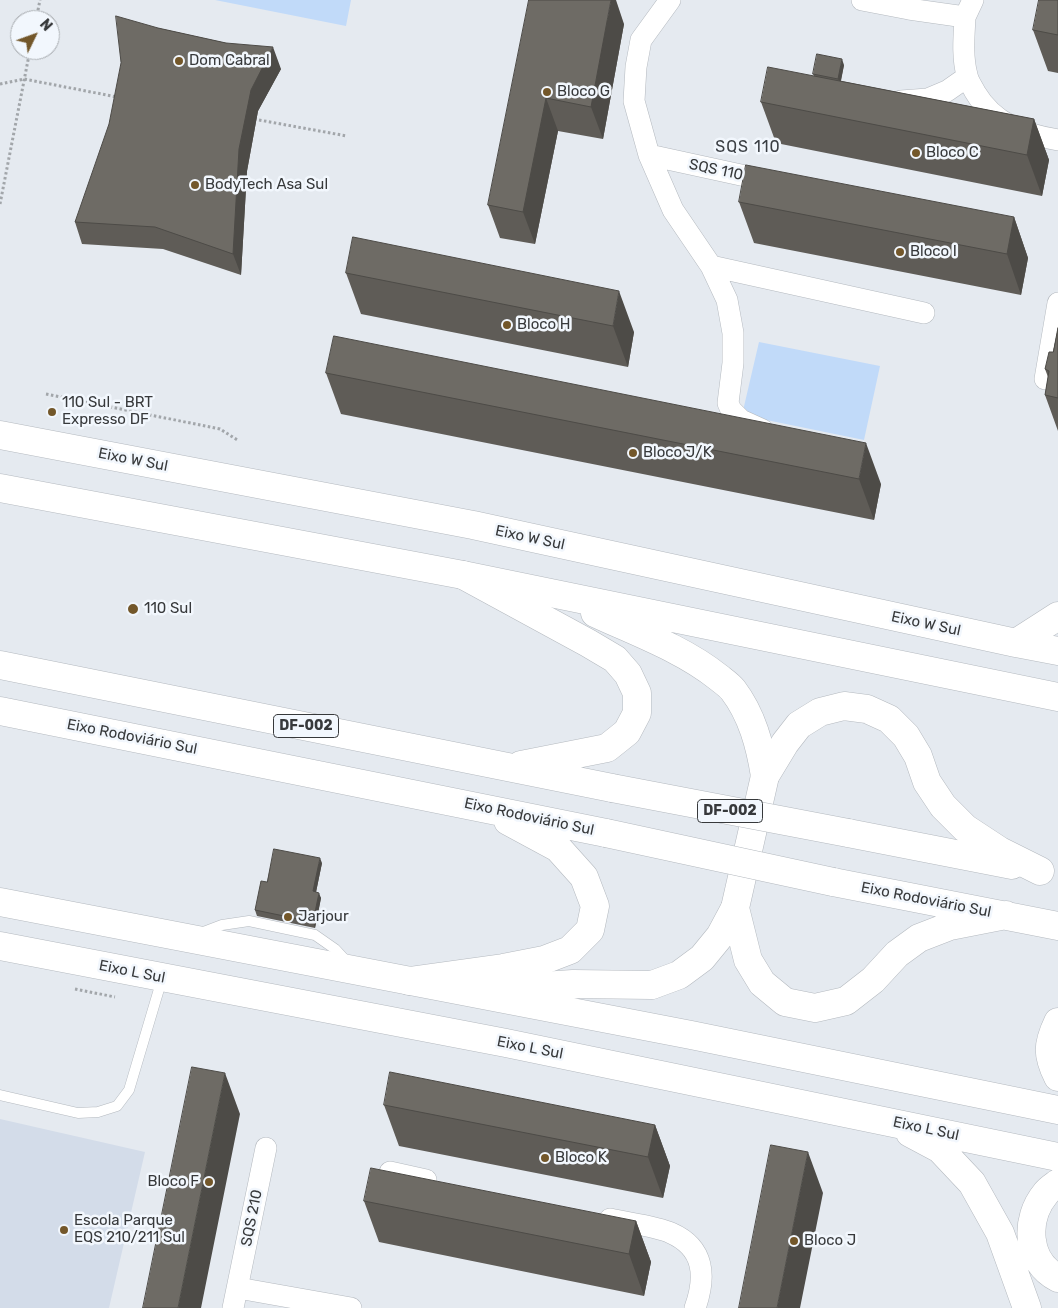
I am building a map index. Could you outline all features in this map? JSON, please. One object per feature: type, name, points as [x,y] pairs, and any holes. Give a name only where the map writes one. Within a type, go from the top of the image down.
[{"type":"main road","name":"Eixo W Sul","points":[[0,435],[473,525],[1058,651]]},
{"type":"main road","points":[[0,488],[463,575],[1058,696]]},
{"type":"main road","points":[[463,575],[615,659],[628,674],[637,693],[636,713],[627,732],[606,748],[510,767]]},
{"type":"main road","points":[[556,594],[668,647],[699,664],[732,688],[746,710],[756,735],[765,776]]},
{"type":"main road","points":[[1016,643],[1058,616]]},
{"type":"main road","name":"DF-002","points":[[0,665],[612,788],[1049,872]]},
{"type":"main road","points":[[476,994],[527,987],[573,984],[652,985],[679,975],[702,958],[720,936],[735,908],[765,776],[785,743],[799,725],[820,712],[844,706],[867,709],[890,719],[906,736],[918,756],[927,782],[943,806],[965,828],[1000,851],[1049,872]]},
{"type":"main road","name":"Eixo Rodoviário Sul","points":[[0,710],[606,833],[833,882],[1058,926]]},
{"type":"main road","points":[[409,981],[503,968],[544,960],[570,950],[590,930],[595,906],[584,878],[558,848],[482,808]]},
{"type":"main road","points":[[0,902],[740,1045],[1058,1110]]},
{"type":"main road","points":[[735,908],[748,960],[762,983],[785,1002],[816,1008],[846,1001],[873,980],[897,954],[919,938],[950,926],[1006,915]]},
{"type":"main road","name":"Eixo L Sul","points":[[0,946],[506,1043],[1058,1157]]},
{"type":"main road","points":[[1058,1022],[1050,1040],[1050,1062],[1058,1077]]},
{"type":"main road","points":[[886,1121],[940,1149],[972,1183],[1000,1233],[1027,1308]]},
{"type":"main road","points":[[1058,1183],[1046,1193],[1034,1212],[1030,1233],[1034,1255],[1050,1274],[1058,1278]]},
{"type":"street","points":[[670,0],[641,40],[636,67],[634,101],[649,155],[673,210],[711,266],[727,300],[733,334],[733,362],[726,411],[758,428],[786,435]]},
{"type":"street","points":[[862,0],[909,9],[969,9],[963,48],[967,77],[981,101],[1004,123],[1033,136],[1058,140]]},
{"type":"street","points":[[893,102],[928,99],[947,91],[967,77]]},
{"type":"street","name":"SQS 110","points":[[649,155],[795,187]]},
{"type":"street","points":[[711,266],[924,313]]},
{"type":"street","points":[[1045,379],[1058,303]]},
{"type":"street","name":"SQS 210","points":[[266,1148],[236,1298],[351,1308]]},
{"type":"street","points":[[390,1172],[448,1184]]},
{"type":"street","points":[[592,1216],[670,1232],[684,1240],[695,1253],[702,1270],[701,1291],[695,1308]]},
{"type":"lane","points":[[0,1094],[78,1113],[98,1112],[117,1106],[130,1090],[163,978]]},
{"type":"path","points":[[0,204],[28,60]]},
{"type":"path","points":[[0,84],[24,79],[118,97]]},
{"type":"path","points":[[259,120],[347,136]]},
{"type":"path","points":[[46,394],[220,428],[239,441]]},
{"type":"path","points":[[76,989],[115,997]]},
{"type":"shaded area","points":[[215,0],[351,0],[346,26]]},
{"type":"shaded area","points":[[759,342],[880,366],[864,440],[742,415]]},
{"type":"shaded area","name":"Escola Parque EQS 210/211 Sul","points":[[0,1119],[145,1152],[109,1308],[0,1308]]},
{"type":"building","points":[[529,0],[611,0],[591,107],[546,98],[523,212],[488,205]]},
{"type":"building","points":[[1039,0],[1058,0],[1058,35],[1033,30]]},
{"type":"building","points":[[116,16],[158,28],[226,43],[273,47],[251,90],[239,149],[233,254],[155,227],[75,222],[109,124],[121,63]]},
{"type":"building","points":[[817,54],[842,59],[838,79],[813,74]]},
{"type":"building","points":[[768,67],[1034,119],[1027,155],[761,102]]},
{"type":"building","points":[[746,165],[1014,217],[1007,254],[739,202]]},
{"type":"building","points":[[353,237],[619,291],[613,326],[346,273]]},
{"type":"building","points":[[1058,328],[1058,398],[1045,395],[1049,371],[1045,369],[1049,352],[1053,352]]},
{"type":"building","points":[[334,336],[866,443],[859,479],[326,373]]},
{"type":"building","points":[[274,849],[320,858],[313,891],[319,893],[313,922],[255,910],[261,881],[267,882]]},
{"type":"building","points":[[192,1067],[225,1073],[178,1308],[143,1308]]},
{"type":"building","points":[[390,1072],[655,1125],[648,1157],[384,1105]]},
{"type":"building","points":[[771,1145],[808,1152],[777,1308],[739,1308]]},
{"type":"building","points":[[371,1168],[636,1221],[629,1254],[364,1201]]},
{"type":"place","name":"Dom Cabral","points":[[179,61]]},
{"type":"place","name":"Bloco G","points":[[547,92]]},
{"type":"place","name":"Bloco C","points":[[916,153]]},
{"type":"place","name":"BodyTech Asa Sul","points":[[195,185]]},
{"type":"place","name":"Bloco I","points":[[900,252]]},
{"type":"place","name":"Bloco H","points":[[507,325]]},
{"type":"place","name":"110 Sul - BRT Expresso DF","points":[[52,412]]},
{"type":"place","name":"Bloco J/K","points":[[633,453]]},
{"type":"place","name":"110 Sul","points":[[133,609]]},
{"type":"place","name":"Jarjour","points":[[288,917]]},
{"type":"place","name":"Bloco K","points":[[545,1158]]},
{"type":"place","name":"Bloco F","points":[[209,1182]]},
{"type":"place","name":"Escola Parque EQS 210/211 Sul","points":[[64,1230]]},
{"type":"place","name":"Bloco J","points":[[794,1241]]},
{"type":"district","name":"SQS 110","points":[[748,147]]}]
